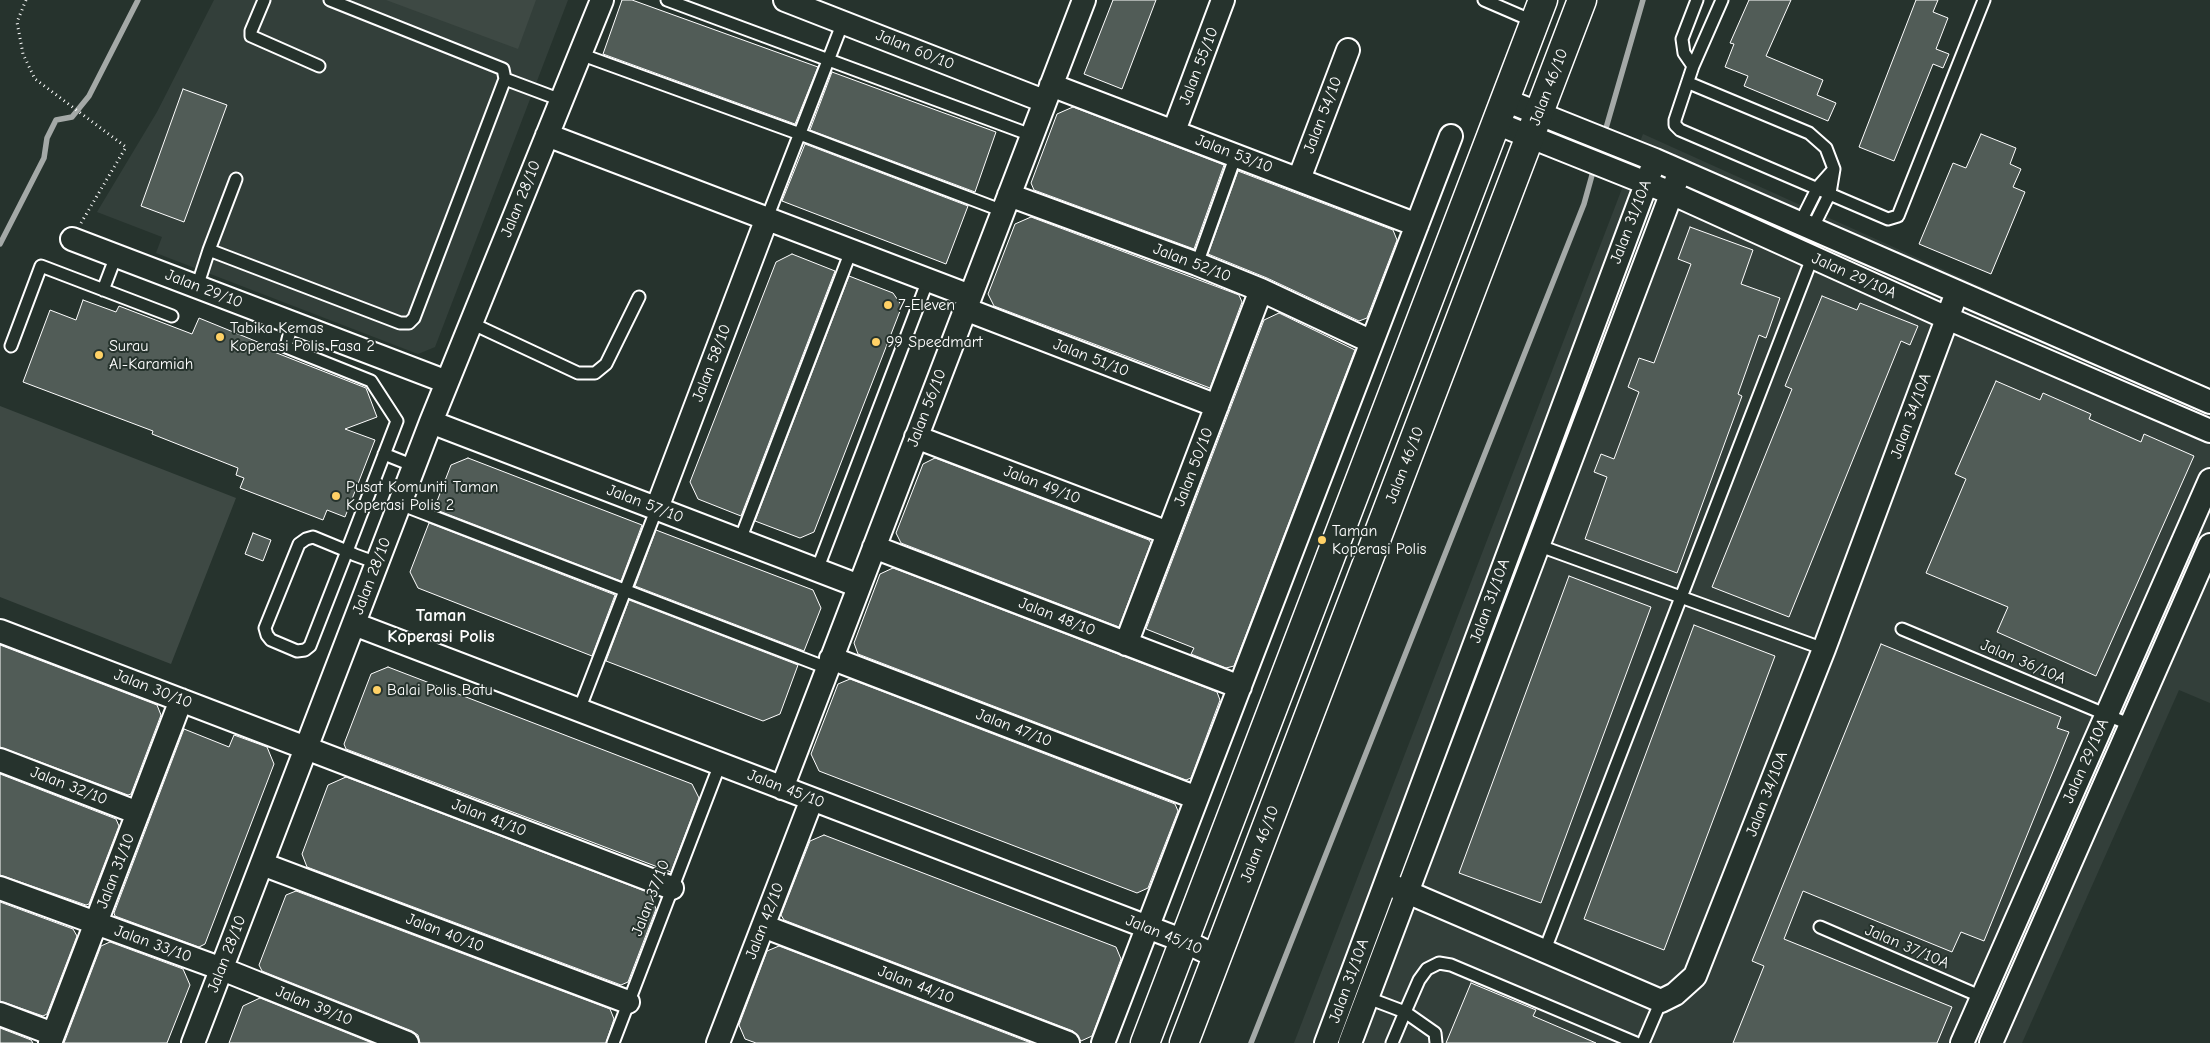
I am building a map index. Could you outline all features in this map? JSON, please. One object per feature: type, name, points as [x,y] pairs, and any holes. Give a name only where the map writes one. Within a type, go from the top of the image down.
[{"type":"main road","name":"Jalan 46/10","points":[[1184,1043],[1582,0]]},
{"type":"main road","points":[[1145,1043],[1539,11]]},
{"type":"street","name":"Jalan 28/10","points":[[193,1043],[431,422],[602,0]]},
{"type":"street","name":"Jalan 60/10","points":[[785,0],[842,22],[1047,93]]},
{"type":"street","name":"Jalan 56/10","points":[[782,788],[1084,0]]},
{"type":"street","name":"Jalan 55/10","points":[[1174,131],[1223,0]]},
{"type":"street","name":"Jalan 54/10","points":[[1299,179],[1348,50]]},
{"type":"street","name":"Jalan 53/10","points":[[1047,93],[1174,131],[1417,225]]},
{"type":"street","name":"Jalan 29/10A","points":[[1501,111],[1535,125],[1567,150],[1672,193],[1812,258],[2210,431]]},
{"type":"street","name":"Jalan 29/10A","points":[[1535,125],[1581,130],[1655,160],[2210,402]]},
{"type":"street","points":[[547,134],[928,280],[967,303]]},
{"type":"street","points":[[1104,1043],[1451,136]]},
{"type":"street","name":"Jalan 31/10A","points":[[1326,1043],[1655,160]]},
{"type":"street","name":"Jalan 31/10A","points":[[1350,1043],[1540,546],[1680,171]]},
{"type":"street","name":"Jalan 52/10","points":[[1006,203],[1197,264],[1261,290],[1372,342]]},
{"type":"street","name":"Jalan 58/10","points":[[657,508],[768,218]]},
{"type":"street","name":"Jalan 29/10","points":[[72,239],[447,382]]},
{"type":"street","name":"Jalan 50/10","points":[[1126,644],[1261,290]]},
{"type":"street","name":"Jalan 34/10A","points":[[1661,1000],[1675,994],[1696,976],[1824,649],[1957,292]]},
{"type":"street","name":"Jalan 51/10","points":[[967,303],[1217,406]]},
{"type":"street","name":"Jalan 57/10","points":[[431,422],[859,586]]},
{"type":"street","name":"Jalan 49/10","points":[[916,437],[1168,533]]},
{"type":"street","name":"Jalan 29/10A","points":[[1962,1043],[2210,480]]},
{"type":"street","name":"Jalan 29/10A","points":[[1991,1043],[2210,545]]},
{"type":"street","name":"Jalan 48/10","points":[[874,547],[1240,687]]},
{"type":"street","name":"Jalan 45/10","points":[[354,624],[1184,941],[1217,957]]},
{"type":"street","name":"Jalan 30/10","points":[[0,631],[306,748]]},
{"type":"street","name":"Jalan 47/10","points":[[829,663],[1197,798]]},
{"type":"street","name":"Jalan 31/10","points":[[52,1039],[181,700]]},
{"type":"street","name":"Jalan 41/10","points":[[306,748],[672,888]]},
{"type":"street","name":"Jalan 32/10","points":[[0,760],[138,813]]},
{"type":"street","name":"Jalan 42/10","points":[[723,1042],[763,926],[812,799]]},
{"type":"street","name":"Jalan 40/10","points":[[262,864],[628,1002]]},
{"type":"street","points":[[1386,883],[1544,952],[1661,1000]]},
{"type":"street","name":"Jalan 33/10","points":[[0,888],[222,969]]},
{"type":"street","name":"Jalan 44/10","points":[[763,926],[1068,1043]]},
{"type":"street","name":"Jalan 39/10","points":[[222,969],[407,1043]]},
{"type":"street","points":[[0,1014],[52,1039]]},
{"type":"lane","points":[[264,0],[251,31],[251,36],[319,66]]},
{"type":"lane","points":[[209,250],[400,323],[409,323],[414,318],[504,79],[503,69],[330,0]]},
{"type":"lane","points":[[667,0],[1031,135]]},
{"type":"lane","points":[[1484,0],[1539,11]]},
{"type":"lane","points":[[1693,66],[1684,53],[1682,39],[1697,0]]},
{"type":"lane","points":[[1722,0],[1693,66],[1675,124],[1680,130],[1818,187],[1888,219],[1898,216],[1984,0]]},
{"type":"lane","points":[[768,218],[842,22]]},
{"type":"lane","points":[[580,54],[800,134],[1006,203]]},
{"type":"lane","points":[[504,79],[561,100]]},
{"type":"lane","points":[[1689,83],[1809,134],[1826,148],[1834,169],[1830,193],[1806,226]]},
{"type":"lane","points":[[1197,264],[1236,155]]},
{"type":"lane","points":[[1806,226],[1818,187],[1834,169]]},
{"type":"lane","points":[[197,287],[236,179]]},
{"type":"lane","points":[[740,540],[851,250]]},
{"type":"lane","points":[[103,290],[116,256]]},
{"type":"lane","points":[[1544,952],[1812,258]]},
{"type":"lane","points":[[11,346],[42,266],[172,316]]},
{"type":"lane","points":[[817,570],[928,280]]},
{"type":"lane","points":[[471,323],[578,373],[594,373],[606,364],[638,297]]},
{"type":"lane","points":[[292,323],[286,348],[371,381],[397,421],[347,551],[310,646],[305,650],[297,650],[271,640],[265,628],[299,544],[313,537],[347,551],[377,564]]},
{"type":"lane","points":[[384,454],[414,466]]},
{"type":"lane","points":[[400,504],[625,590],[829,663]]},
{"type":"lane","points":[[580,710],[657,508]]},
{"type":"lane","points":[[1540,546],[1824,649]]},
{"type":"lane","name":"Jalan 36/10A","points":[[1902,629],[2131,724]]},
{"type":"lane","name":"Jalan 37/10","points":[[613,1043],[720,764]]},
{"type":"lane","name":"Jalan 37/10A","points":[[1820,927],[1982,997]]},
{"type":"lane","points":[[1392,1043],[1419,980],[1427,969],[1439,963],[1451,966],[1630,1042]]},
{"type":"lane","points":[[1368,998],[1405,1012],[1435,1033],[1436,1043]]},
{"type":"lane","points":[[1643,1043],[1661,1000]]},
{"type":"path","points":[[25,1],[17,22],[23,54],[36,79],[126,147],[72,239]]},
{"type":"shaded area","points":[[214,0],[568,0],[435,347],[418,354],[156,253],[162,237],[97,212],[157,112]]},
{"type":"shaded area","points":[[386,0],[536,0],[518,49]]},
{"type":"shaded area","points":[[1643,134],[2210,390],[2210,703],[2179,690],[2022,1043],[1294,1043]]},
{"type":"shaded area","points":[[0,406],[236,498],[171,664],[0,597]]},
{"type":"building","points":[[622,0],[632,0],[818,67],[795,124],[603,54]]},
{"type":"building","points":[[1113,0],[1156,0],[1122,89],[1084,74]]},
{"type":"building","points":[[1749,0],[1791,0],[1766,56],[1823,80],[1817,95],[1836,103],[1828,121],[1744,86],[1748,76],[1725,67],[1734,44],[1730,43]]},
{"type":"building","points":[[1916,0],[1938,0],[1933,12],[1948,18],[1936,49],[1949,54],[1943,68],[1933,64],[1894,161],[1859,147]]},
{"type":"building","points":[[832,72],[996,132],[975,192],[810,130]]},
{"type":"building","points":[[183,89],[227,105],[184,222],[141,206]]},
{"type":"building","points":[[1073,107],[1224,165],[1194,249],[1034,190],[1031,183],[1057,114]]},
{"type":"building","points":[[1981,134],[2016,148],[2010,164],[2021,169],[2013,187],[2025,192],[1991,274],[1919,244],[1953,163],[1966,168]]},
{"type":"building","points":[[805,144],[968,206],[946,264],[782,201]]},
{"type":"building","points":[[1238,171],[1393,230],[1397,240],[1367,318],[1359,321],[1267,278],[1208,254]]},
{"type":"building","points":[[1031,217],[1239,295],[1242,302],[1210,388],[994,306],[988,294],[1015,224]]},
{"type":"building","points":[[1690,227],[1753,250],[1741,284],[1780,298],[1766,338],[1759,335],[1738,394],[1742,396],[1677,573],[1585,539],[1607,477],[1594,472],[1601,454],[1614,459],[1639,392],[1628,387],[1639,358],[1654,363],[1691,264],[1678,259]]},
{"type":"building","points":[[792,254],[835,271],[741,516],[698,499],[690,482],[776,262]]},
{"type":"building","points":[[849,276],[893,293],[902,306],[814,532],[800,538],[755,521]]},
{"type":"building","points":[[1822,296],[1857,310],[1860,303],[1918,326],[1910,345],[1901,341],[1789,617],[1712,587],[1792,389],[1785,386]]},
{"type":"building","points":[[83,300],[116,312],[119,306],[192,334],[199,318],[270,347],[269,350],[366,388],[377,417],[345,429],[375,440],[345,517],[327,510],[323,520],[240,488],[244,478],[236,475],[238,468],[152,434],[153,431],[23,382],[50,310],[76,320]]},
{"type":"building","points":[[1279,313],[1355,350],[1234,666],[1226,668],[1191,654],[1194,648],[1146,629],[1264,320]]},
{"type":"building","points":[[1996,381],[2040,400],[2043,393],[2091,414],[2089,419],[2141,442],[2144,434],[2194,456],[2096,676],[1997,632],[2008,607],[1926,573],[1966,479],[1955,474]]},
{"type":"building","points":[[468,458],[642,525],[621,581],[434,509],[451,465]]},
{"type":"building","points":[[935,458],[1149,540],[1151,543],[1119,627],[901,543],[896,533],[923,464]]},
{"type":"building","points":[[429,523],[615,595],[592,656],[418,588],[410,572]]},
{"type":"building","points":[[656,530],[813,590],[821,608],[804,651],[635,586]]},
{"type":"building","points":[[253,533],[271,540],[263,561],[245,554]]},
{"type":"building","points":[[893,568],[1217,692],[1220,700],[1191,778],[1186,780],[858,654],[854,643],[880,574]]},
{"type":"building","points":[[1569,576],[1651,607],[1541,903],[1459,873]]},
{"type":"building","points":[[629,600],[798,665],[780,714],[763,721],[606,661]]},
{"type":"building","points":[[1694,625],[1775,656],[1664,950],[1584,919]]},
{"type":"building","points":[[1881,644],[2061,717],[2057,728],[2069,732],[1984,941],[1961,932],[1952,952],[1803,891],[1784,939],[1952,1007],[1937,1043],[1733,1043],[1764,966],[1752,961]]},
{"type":"building","points":[[0,645],[157,705],[161,715],[131,794],[128,795],[0,747]]},
{"type":"building","points":[[388,667],[692,784],[699,798],[671,872],[346,749],[344,744],[371,674]]},
{"type":"building","points":[[850,679],[1175,804],[1178,811],[1148,888],[1137,893],[819,771],[811,754],[838,684]]},
{"type":"building","points":[[184,729],[229,747],[234,735],[267,747],[274,764],[205,944],[199,947],[115,916],[114,913]]},
{"type":"building","points":[[0,774],[116,819],[119,826],[89,904],[86,905],[0,875]]},
{"type":"building","points":[[346,777],[650,893],[656,909],[628,982],[621,985],[307,867],[302,854],[328,785]]},
{"type":"building","points":[[824,835],[1116,947],[1121,959],[1092,1036],[1081,1041],[1073,1031],[784,920],[781,915],[810,841]]},
{"type":"building","points":[[296,891],[610,1009],[614,1019],[606,1043],[420,1043],[418,1035],[412,1031],[262,971],[259,965],[286,895]]},
{"type":"building","points":[[0,902],[73,929],[77,936],[47,1014],[43,1016],[0,1001]]},
{"type":"building","points":[[110,942],[183,969],[190,985],[167,1043],[64,1043],[101,946]]},
{"type":"building","points":[[779,946],[1031,1043],[756,1043],[745,1039],[739,1025],[767,951]]},
{"type":"building","points":[[1471,983],[1536,1010],[1533,1016],[1596,1043],[1446,1043]]},
{"type":"building","points":[[260,998],[372,1043],[229,1043],[243,1006]]},
{"type":"building","points":[[0,1028],[31,1040],[33,1043],[0,1043]]},
{"type":"waterway","points":[[0,244],[44,158],[47,138],[56,120],[72,117],[89,96],[138,0]]},
{"type":"waterway","points":[[1604,135],[1643,0]]},
{"type":"waterway","points":[[1251,1043],[1584,204],[1594,168]]},
{"type":"place","name":"7-Eleven","points":[[888,305]]},
{"type":"place","name":"Tabika Kemas Koperasi Polis Fasa 2","points":[[220,337]]},
{"type":"place","name":"99 Speedmart","points":[[876,342]]},
{"type":"place","name":"Surau Al-Karamiah","points":[[99,355]]},
{"type":"place","name":"Pusat Komuniti Taman Koperasi Polis 2","points":[[336,496]]},
{"type":"place","name":"Taman Koperasi Polis","points":[[1322,540]]},
{"type":"place","name":"Balai Polis Batu","points":[[377,690]]},
{"type":"district","name":"Taman Koperasi Polis","points":[[441,626]]}]
